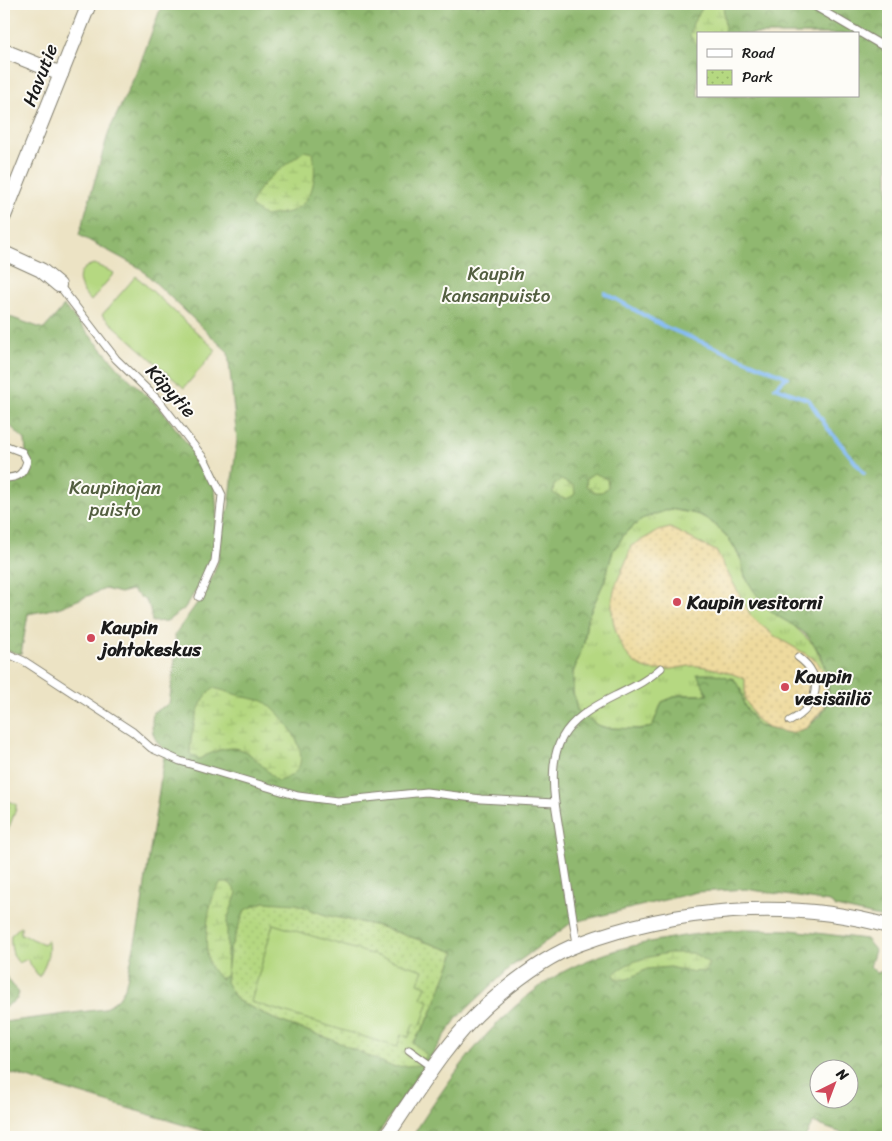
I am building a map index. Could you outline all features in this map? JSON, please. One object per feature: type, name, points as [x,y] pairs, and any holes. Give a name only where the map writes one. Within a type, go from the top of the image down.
[{"type":"street","name":"Havutie","points":[[4,216],[89,4]]},
{"type":"street","points":[[4,51],[61,74]]},
{"type":"street","name":"Käpytie","points":[[4,253],[41,270],[59,285]]},
{"type":"street","points":[[386,1137],[461,1032],[487,1005],[522,978],[577,944],[689,914],[726,911],[794,912],[841,917],[888,926]]},
{"type":"lane","points":[[811,4],[859,32]]},
{"type":"lane","points":[[860,33],[888,49]]},
{"type":"lane","name":"Käpytie","points":[[59,285],[116,360],[160,402],[205,460],[222,495],[214,562],[199,597]]},
{"type":"lane","points":[[4,446],[22,452],[27,461],[24,472],[21,475],[14,478],[4,478]]},
{"type":"lane","points":[[4,652],[24,661],[134,732],[151,748],[180,761],[298,796],[337,801],[426,792],[481,799],[555,803]]},
{"type":"lane","points":[[790,721],[809,709],[815,692],[812,671],[798,657]]},
{"type":"lane","points":[[577,944],[552,780],[554,757],[562,738],[581,714],[644,681],[661,668]]},
{"type":"lane","points":[[409,1050],[434,1068]]},
{"type":"green space","name":"Kaupin kansanpuisto","points":[[162,4],[888,4],[888,919],[836,907],[830,902],[746,889],[697,892],[571,923],[511,967],[457,1018],[376,1137],[224,1137],[4,1071],[4,1022],[104,1009],[118,999],[125,988],[139,924],[165,750],[157,742],[153,733],[153,712],[169,704],[176,653],[175,634],[200,599],[212,578],[218,561],[223,526],[229,507],[237,440],[228,352],[140,268],[79,235],[109,131],[139,67]],"holes":[[[671,509],[703,517],[718,527],[735,548],[741,560],[744,574],[761,600],[775,614],[806,635],[817,650],[828,677],[829,687],[826,706],[814,722],[796,734],[758,726],[744,705],[741,690],[734,679],[716,674],[697,674],[708,695],[679,695],[662,702],[652,727],[642,729],[607,728],[597,725],[577,710],[573,692],[573,673],[584,643],[587,619],[604,582],[613,551],[626,532],[644,518]],[[296,904],[325,915],[378,926],[455,952],[429,1018],[413,1043],[333,1040],[274,1019],[237,1000]]]},
{"type":"green space","points":[[705,4],[723,4],[724,32],[697,32],[697,45],[690,36],[693,23]]},
{"type":"green space","points":[[304,151],[313,153],[314,176],[311,191],[303,204],[289,212],[265,216],[251,206],[258,190]]},
{"type":"green space","points":[[94,264],[114,273],[91,301],[83,291],[79,280],[82,271]]},
{"type":"green space","points":[[136,276],[216,350],[184,388],[102,315]]},
{"type":"green space","name":"Kaupinojan puisto","points":[[64,306],[124,374],[161,409],[191,449],[215,488],[217,515],[213,551],[206,575],[184,609],[167,621],[152,622],[150,609],[146,601],[131,590],[120,593],[105,589],[58,608],[28,614],[21,654],[4,650],[4,479],[23,478],[31,466],[26,453],[25,440],[4,420],[4,315],[44,329]]},
{"type":"green space","points":[[594,473],[607,479],[608,487],[602,492],[594,492],[586,486],[587,478]]},
{"type":"green space","points":[[561,480],[574,486],[575,494],[569,498],[564,498],[553,493],[554,485]]},
{"type":"green space","points":[[670,509],[696,514],[708,519],[729,538],[742,561],[745,577],[777,616],[791,623],[815,646],[828,675],[826,707],[809,726],[796,734],[758,726],[744,705],[741,690],[698,674],[709,695],[679,695],[662,702],[653,727],[642,729],[607,728],[597,725],[577,710],[573,692],[573,673],[584,643],[587,619],[604,582],[613,551],[626,532],[644,518]]},
{"type":"green space","points":[[213,688],[264,701],[284,720],[298,744],[301,756],[299,767],[291,775],[277,781],[258,761],[243,750],[234,748],[213,752],[199,759],[190,754],[196,718],[202,702]]},
{"type":"green space","points":[[4,799],[16,804],[16,809],[5,838]]},
{"type":"green space","points":[[221,883],[230,883],[237,893],[227,920],[227,975],[221,979],[212,969],[208,960],[207,924],[212,899]]},
{"type":"green space","points":[[264,902],[296,904],[325,915],[378,926],[455,952],[429,1018],[413,1043],[427,1055],[419,1065],[393,1067],[333,1040],[274,1019],[237,1000],[226,982],[230,949],[245,910]]},
{"type":"green space","points":[[273,924],[423,970],[418,983],[426,986],[421,998],[429,1001],[421,1025],[413,1024],[409,1037],[401,1035],[397,1047],[251,1002]]},
{"type":"green space","points":[[21,926],[21,934],[44,944],[47,939],[47,958],[39,977],[27,959],[19,963],[13,954],[11,935]]},
{"type":"green space","points":[[744,929],[791,930],[866,939],[875,950],[870,967],[877,973],[888,969],[888,1137],[853,1137],[813,1123],[805,1137],[412,1137],[441,1092],[473,1050],[509,1012],[551,979],[572,967],[620,949],[695,934]]},
{"type":"green space","points":[[669,953],[693,953],[709,963],[706,971],[689,972],[670,967],[647,969],[628,979],[617,980],[614,974],[632,962]]},
{"type":"green space","points":[[4,974],[19,993],[17,999],[4,1008]]},
{"type":"sand","points":[[670,528],[716,551],[751,616],[773,635],[816,660],[827,676],[825,706],[807,728],[790,733],[767,728],[755,718],[745,699],[745,679],[702,666],[653,670],[639,665],[630,659],[618,639],[613,616],[613,596],[631,546],[658,531]]},
{"type":"waterway","points":[[605,293],[663,326],[787,377],[775,387],[809,400],[826,426],[864,473]]},
{"type":"place","name":"Kaupin vesitorni","points":[[677,602]]},
{"type":"place","name":"Kaupin johtokeskus","points":[[91,638]]},
{"type":"place","name":"Kaupin vesisäiliö","points":[[785,687]]}]
